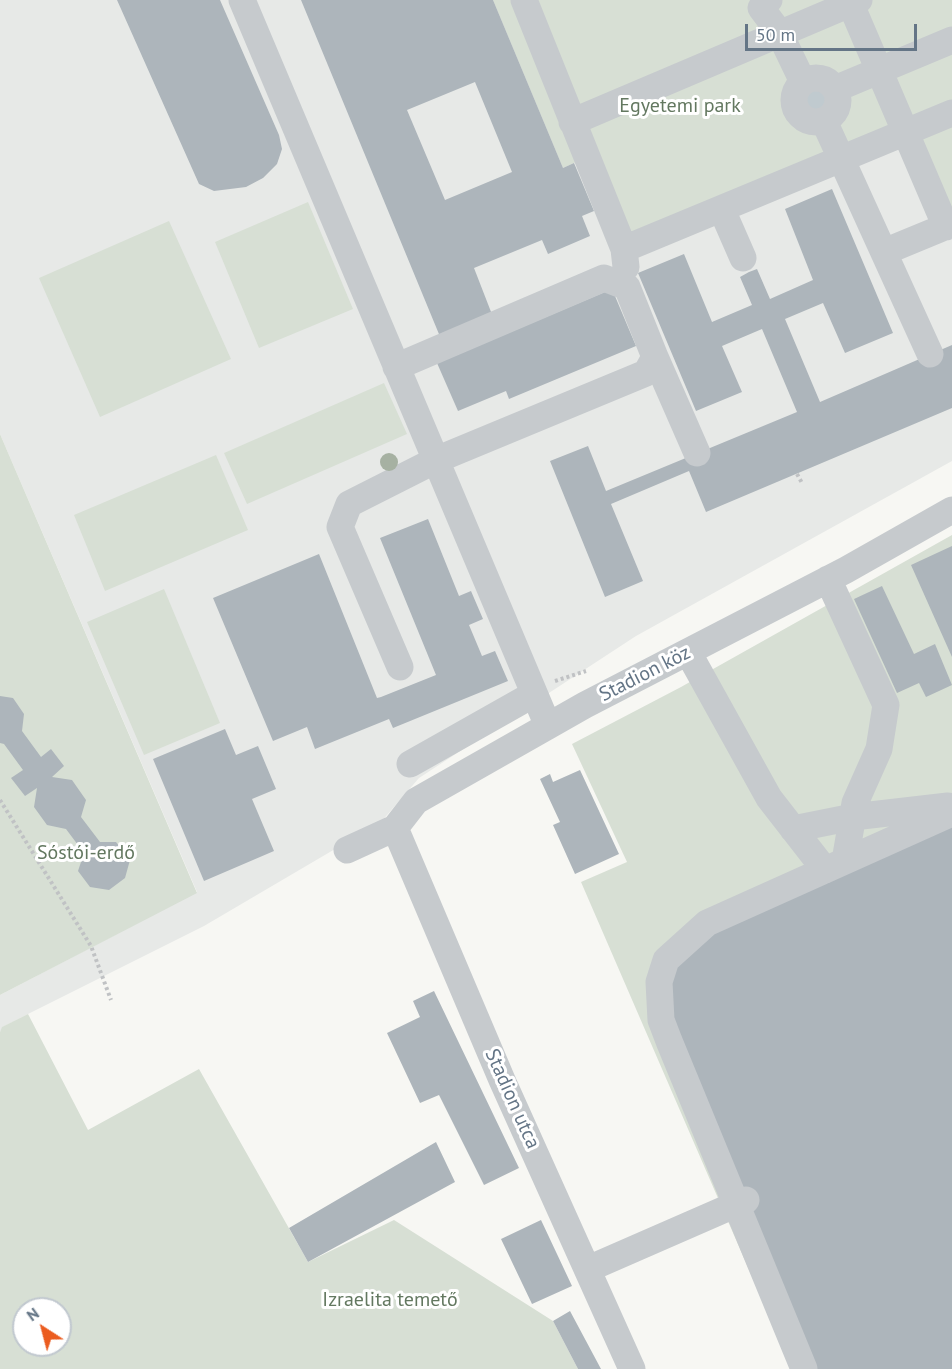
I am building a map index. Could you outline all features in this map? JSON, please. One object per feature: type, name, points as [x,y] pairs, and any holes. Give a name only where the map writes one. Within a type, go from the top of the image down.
[{"type":"street","points":[[242,0],[548,726]]},
{"type":"street","points":[[524,0],[624,249],[627,287],[697,453]]},
{"type":"street","points":[[572,122],[853,1],[906,133],[949,226],[884,252]]},
{"type":"street","points":[[733,52],[761,3],[779,32],[803,82]]},
{"type":"street","points":[[835,89],[952,40]]},
{"type":"street","points":[[817,78],[824,80],[835,89],[838,104],[835,111],[824,121],[810,121],[798,114],[795,107],[795,93],[803,82],[817,78]]},
{"type":"street","points":[[624,249],[952,113]]},
{"type":"street","points":[[824,121],[930,354]]},
{"type":"street","points":[[722,210],[743,258]]},
{"type":"street","points":[[396,367],[604,278],[627,287]]},
{"type":"street","points":[[400,667],[340,527],[349,504],[436,460],[646,373],[655,357]]},
{"type":"street","name":"Stadion köz","points":[[347,850],[395,828],[416,801],[548,726],[828,579],[952,510]]},
{"type":"street","points":[[828,579],[886,705],[879,749],[855,803],[852,823],[835,865]]},
{"type":"street","points":[[687,652],[769,798],[793,829],[835,865]]},
{"type":"street","points":[[410,764],[533,691]]},
{"type":"street","points":[[793,829],[852,823],[952,806]]},
{"type":"street","points":[[716,918],[952,813]]},
{"type":"street","points":[[804,1369],[742,1202],[669,1041],[659,1002],[659,982],[666,960],[684,941],[852,823]]},
{"type":"street","name":"Stadion utca","points":[[395,828],[502,1080],[632,1369]]},
{"type":"street","points":[[588,1269],[742,1202]]},
{"type":"path","points":[[797,474],[802,483]]},
{"type":"path","points":[[533,691],[586,671]]},
{"type":"path","points":[[0,800],[91,946],[111,1000]]},
{"type":"shaded area","points":[[0,0],[952,0],[952,461],[636,636],[419,778],[381,822],[204,926],[28,1014],[3,1027],[0,1032],[0,995],[197,892],[0,434]]},
{"type":"shaded area","points":[[816,86],[826,89],[829,99],[826,109],[816,112],[806,109],[803,99],[806,89]]},
{"type":"green space","name":"Egyetemi park","points":[[493,0],[952,0],[952,208],[909,136],[626,243],[587,157],[563,168]]},
{"type":"green space","points":[[308,202],[353,309],[259,348],[215,242]]},
{"type":"green space","points":[[169,221],[231,359],[100,417],[39,278]]},
{"type":"green space","points":[[384,383],[407,434],[247,504],[224,453]]},
{"type":"green space","name":"Sóstói-erdő","points":[[0,434],[197,893],[0,995]]},
{"type":"green space","points":[[216,455],[248,530],[105,591],[74,515]]},
{"type":"green space","points":[[952,535],[952,1369],[792,1369],[581,882],[627,862],[572,744],[681,687]]},
{"type":"green space","points":[[164,589],[220,723],[144,755],[87,622]]},
{"type":"green space","name":"Izraelita temető","points":[[28,1014],[88,1130],[199,1069],[308,1262],[394,1220],[553,1321],[578,1369],[0,1369],[0,1032],[2,1027]]},
{"type":"building","points":[[117,0],[220,0],[279,135],[282,149],[277,164],[263,178],[246,187],[214,191],[199,184]]},
{"type":"building","points":[[301,0],[493,0],[563,168],[574,163],[594,211],[582,216],[590,236],[548,254],[542,240],[474,268],[493,317],[441,339]],"holes":[[[475,82],[512,172],[445,200],[407,110]]]},
{"type":"building","points":[[832,189],[893,333],[845,353],[823,303],[785,319],[820,402],[952,345],[952,408],[706,512],[689,471],[611,504],[643,581],[605,597],[550,461],[588,446],[606,491],[797,412],[762,329],[722,346],[742,392],[696,411],[638,273],[684,254],[712,322],[752,305],[740,277],[749,272],[757,269],[770,299],[813,280],[785,209]]},
{"type":"building","points":[[612,289],[636,346],[509,399],[506,391],[458,411],[437,363]]},
{"type":"building","points":[[428,519],[459,596],[471,591],[483,619],[469,625],[482,656],[495,651],[508,681],[393,728],[389,719],[315,749],[307,727],[273,741],[213,598],[319,554],[377,698],[381,697],[436,675],[380,538]]},
{"type":"building","points":[[952,546],[952,657],[911,565]]},
{"type":"building","points":[[882,586],[914,654],[935,644],[952,685],[926,697],[919,683],[897,693],[854,599]]},
{"type":"building","points":[[0,696],[13,698],[24,714],[22,731],[41,757],[51,749],[64,766],[52,777],[72,780],[86,800],[81,817],[100,842],[116,842],[130,860],[125,878],[109,890],[90,887],[78,871],[84,853],[66,829],[47,825],[34,807],[37,788],[25,796],[11,778],[23,770],[4,744],[0,743]]},
{"type":"building","points":[[225,729],[236,755],[258,746],[276,789],[252,799],[274,851],[204,881],[153,759]]},
{"type":"building","points":[[580,770],[619,854],[575,874],[553,825],[560,822],[540,779],[550,774],[553,782]]},
{"type":"building","points":[[952,824],[952,1369],[817,1369],[671,1012],[670,978],[681,956],[706,932]]},
{"type":"building","points":[[434,991],[519,1168],[484,1185],[439,1095],[420,1103],[387,1033],[420,1017],[413,1001]]},
{"type":"building","points":[[436,1142],[455,1182],[308,1262],[289,1228]]},
{"type":"building","points":[[541,1220],[572,1286],[532,1304],[501,1239]]},
{"type":"building","points":[[570,1311],[601,1369],[578,1369],[553,1321]]}]
